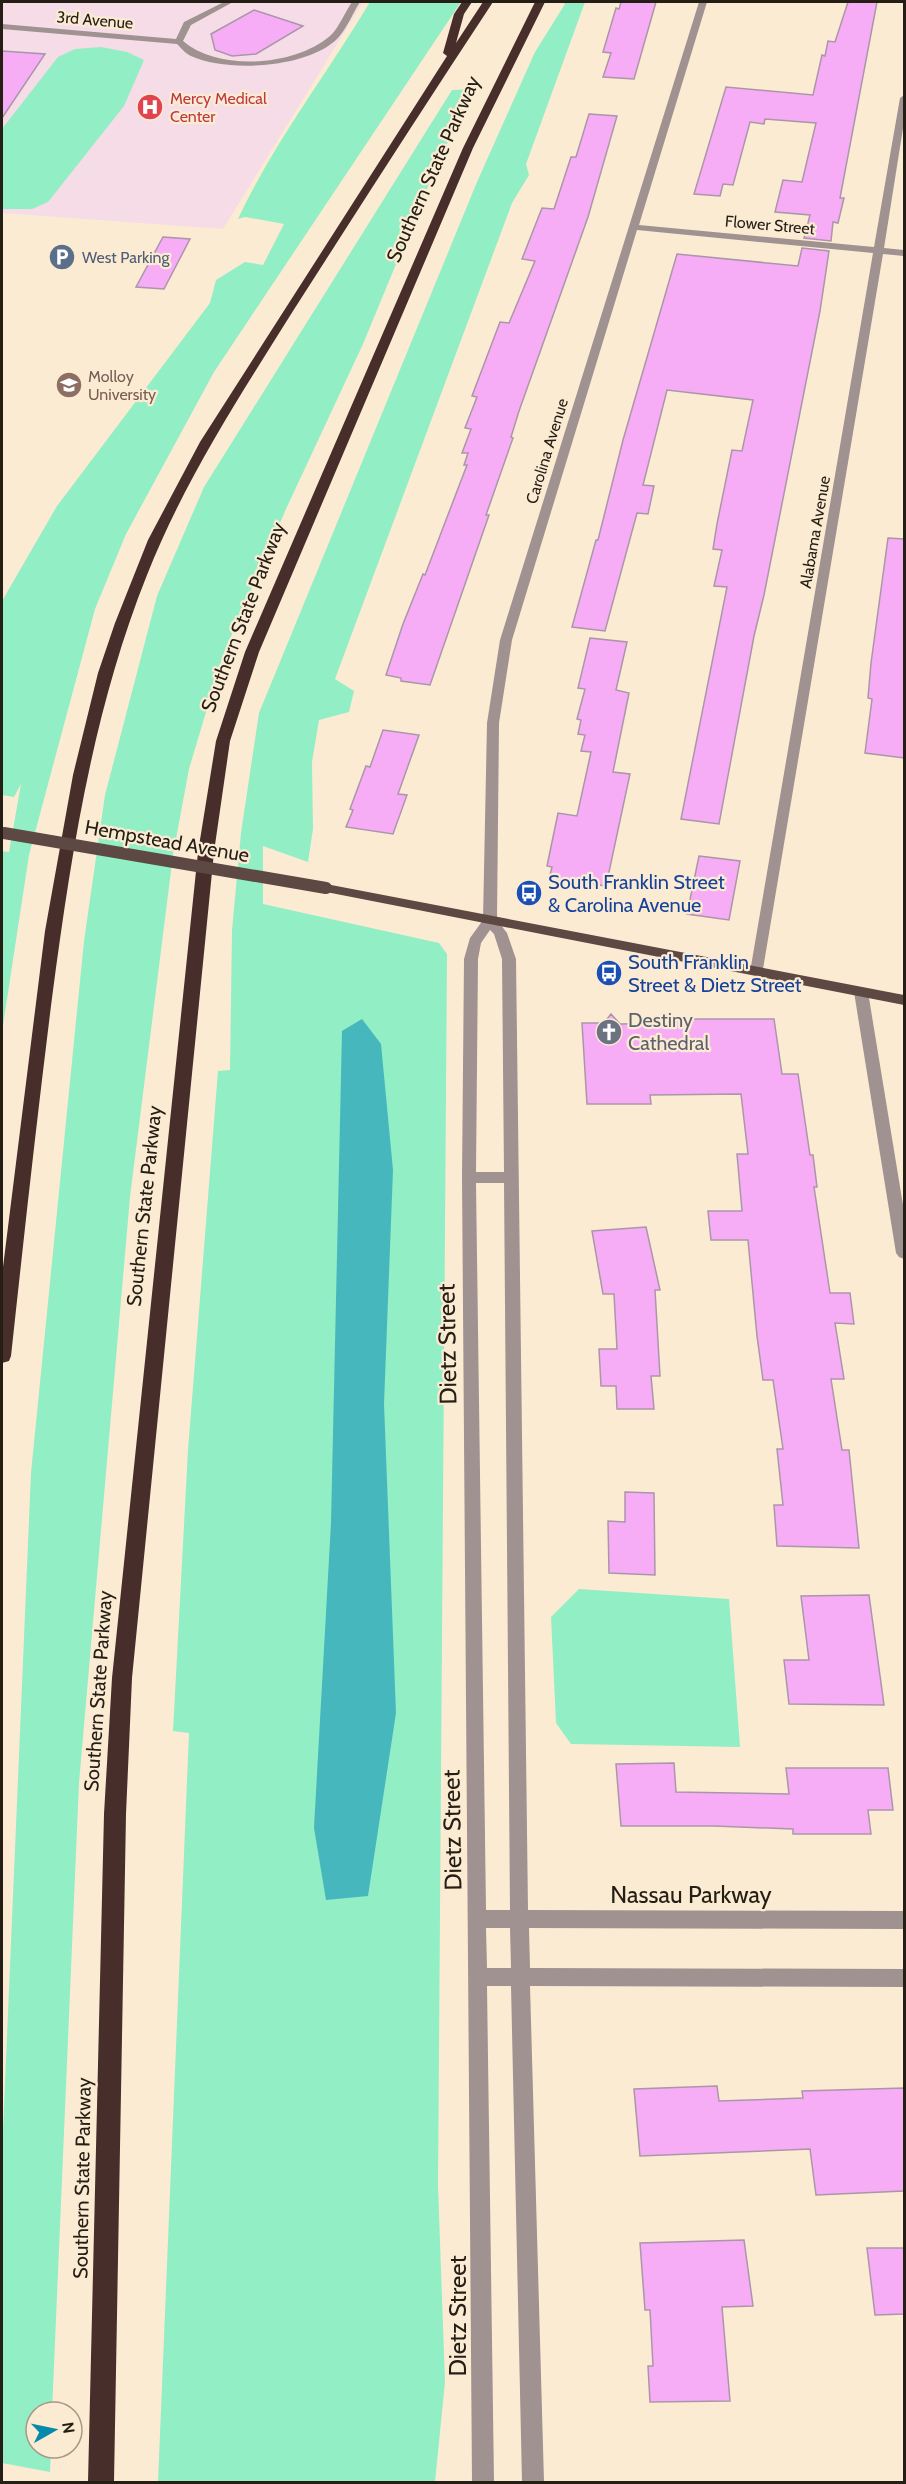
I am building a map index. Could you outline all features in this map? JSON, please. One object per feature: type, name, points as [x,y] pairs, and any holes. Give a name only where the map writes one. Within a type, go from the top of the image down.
[{"type":"highway","points":[[442,73],[459,14],[468,2]]},
{"type":"highway","name":"Southern State Parkway","points":[[2,1356],[39,1035],[60,885],[85,749],[120,627],[152,546],[189,470],[368,184],[488,2]]},
{"type":"highway","name":"Southern State Parkway","points":[[101,2477],[116,1814],[122,1678],[206,852],[216,775],[223,741],[252,652],[468,148],[540,2]]},
{"type":"highway","points":[[529,24],[550,2]]},
{"type":"main road","name":"Hempstead Avenue","points":[[2,833],[326,888],[904,1000]]},
{"type":"street","points":[[229,2],[187,24],[179,42],[193,54],[236,63],[259,64],[279,60],[316,49],[335,36],[356,2]]},
{"type":"street","name":"Carolina Avenue","points":[[490,921],[493,723],[506,640],[704,2]]},
{"type":"street","name":"3rd Avenue","points":[[4,30],[24,29],[179,42]]},
{"type":"street","name":"Alabama Avenue","points":[[757,972],[904,98]]},
{"type":"street","name":"Flower Street","points":[[633,228],[904,253]]},
{"type":"street","points":[[490,921],[500,933],[509,959],[519,1919],[534,2482]]},
{"type":"street","name":"Dietz Street","points":[[483,2482],[469,1177],[471,959],[473,943],[480,930],[490,921]]},
{"type":"street","points":[[861,992],[904,1253]]},
{"type":"street","points":[[469,1177],[512,1179]]},
{"type":"street","name":"Nassau Parkway","points":[[477,1918],[904,1920]]},
{"type":"street","points":[[478,1977],[904,1978]]},
{"type":"shaded area","name":"Mercy Medical Center","points":[[2,2],[363,2],[223,229],[2,213]]},
{"type":"green space","points":[[370,2],[461,2],[214,372],[126,534],[95,609],[29,855],[2,1032],[2,851],[9,852],[21,784],[14,797],[2,795],[2,601],[57,506],[210,303],[216,280],[245,262],[263,265],[284,224],[245,217],[238,219],[284,135]]},
{"type":"green space","points":[[561,2],[585,2],[526,164],[529,175],[512,203],[335,679],[354,691],[349,712],[319,720],[312,762],[313,829],[308,862],[263,846],[263,904],[439,943],[447,954],[438,2186],[445,2382],[435,2482],[158,2482],[189,1733],[173,1731],[188,1450],[218,1071],[230,1070],[232,930],[241,833],[259,713],[477,182],[535,52],[565,4]]},
{"type":"green space","points":[[101,47],[127,52],[144,60],[124,106],[48,202],[32,209],[2,209],[2,129],[58,57],[75,49]]},
{"type":"green space","points":[[473,89],[437,165],[363,344],[286,509],[223,655],[189,769],[173,855],[130,1197],[79,1783],[53,2400],[24,2400],[24,2460],[50,2460],[50,2472],[2,2463],[2,2154],[31,1473],[84,941],[105,795],[157,596],[204,487],[452,90]]},
{"type":"green space","points":[[579,1589],[729,1599],[740,1747],[571,1744],[556,1723],[551,1617]]},
{"type":"water","points":[[362,1019],[381,1044],[393,1170],[384,1404],[396,1713],[368,1896],[326,1900],[314,1828],[331,1523],[342,1031]]},
{"type":"building","points":[[621,2],[656,2],[634,79],[603,77],[611,53],[603,52],[616,8],[619,9]]},
{"type":"building","points":[[848,2],[877,2],[840,198],[844,198],[838,223],[833,222],[831,241],[804,238],[810,215],[775,212],[783,180],[802,182],[816,123],[765,119],[764,124],[750,122],[733,185],[723,184],[720,196],[694,194],[726,87],[813,95],[822,55],[825,56],[828,41],[835,42]]},
{"type":"building","points":[[254,10],[303,26],[256,54],[232,56],[215,50],[211,34]]},
{"type":"building","points":[[2,51],[45,54],[2,118]]},
{"type":"building","points":[[589,114],[617,116],[588,217],[519,411],[511,437],[513,438],[486,515],[489,515],[430,685],[401,681],[401,678],[386,675],[403,624],[423,574],[425,575],[467,465],[464,465],[468,453],[462,453],[471,429],[465,428],[477,397],[472,396],[500,322],[509,323],[535,261],[522,259],[542,208],[554,209],[571,157],[576,157]]},
{"type":"building","points":[[163,237],[190,239],[164,289],[136,287]]},
{"type":"building","points":[[802,248],[829,251],[820,311],[754,636],[719,824],[681,819],[727,587],[714,586],[722,550],[713,549],[717,524],[732,450],[742,451],[753,400],[667,390],[643,485],[654,486],[648,514],[637,513],[605,631],[572,627],[677,254],[798,266]]},
{"type":"building","points":[[888,538],[904,539],[904,758],[865,753],[872,699],[868,698],[871,663]]},
{"type":"building","points":[[590,638],[627,642],[616,690],[629,693],[613,772],[630,774],[606,886],[549,879],[552,867],[547,866],[558,813],[577,816],[591,752],[581,751],[585,735],[578,734],[581,720],[577,719],[585,689],[578,688]]},
{"type":"building","points":[[383,730],[419,735],[398,794],[407,795],[393,834],[346,827],[353,810],[350,809],[366,766],[370,767]]},
{"type":"building","points":[[699,856],[740,861],[729,920],[687,914]]},
{"type":"building","points":[[611,1014],[620,1024],[674,1023],[674,1019],[774,1019],[782,1074],[798,1074],[810,1155],[813,1155],[817,1187],[814,1187],[830,1293],[850,1293],[854,1324],[835,1323],[844,1379],[831,1379],[842,1450],[849,1450],[859,1548],[777,1546],[774,1505],[783,1505],[777,1449],[783,1449],[773,1380],[763,1380],[748,1240],[711,1240],[708,1211],[742,1211],[737,1154],[748,1154],[741,1094],[650,1095],[651,1104],[587,1104],[582,1023],[604,1023]]},
{"type":"building","points":[[646,1227],[660,1290],[655,1290],[660,1376],[651,1376],[654,1409],[617,1409],[616,1386],[601,1386],[599,1349],[617,1349],[614,1294],[603,1294],[592,1231]]},
{"type":"building","points":[[625,1492],[654,1493],[655,1575],[609,1573],[608,1521],[625,1522]]},
{"type":"building","points":[[869,1595],[884,1705],[789,1704],[784,1660],[809,1660],[801,1596]]},
{"type":"building","points":[[674,1763],[676,1792],[789,1794],[786,1768],[888,1768],[893,1810],[868,1810],[871,1834],[793,1834],[793,1829],[714,1826],[621,1826],[616,1764]]},
{"type":"building","points":[[717,2086],[719,2101],[803,2098],[802,2091],[904,2088],[904,2191],[816,2195],[810,2149],[640,2156],[634,2089]]},
{"type":"building","points":[[744,2240],[753,2306],[722,2307],[730,2401],[650,2402],[648,2366],[653,2366],[650,2310],[645,2310],[640,2243]]},
{"type":"building","points":[[867,2248],[904,2248],[904,2314],[875,2315]]},
{"type":"place","name":"Mercy Medical Center","points":[[150,107]]},
{"type":"place","name":"West Parking","points":[[62,257]]},
{"type":"place","name":"Molloy University","points":[[69,385]]},
{"type":"place","name":"South Franklin Street & Carolina Avenue","points":[[529,893]]},
{"type":"place","name":"South Franklin Street & Dietz Street","points":[[609,973]]},
{"type":"place","name":"Destiny Cathedral","points":[[609,1032]]}]
